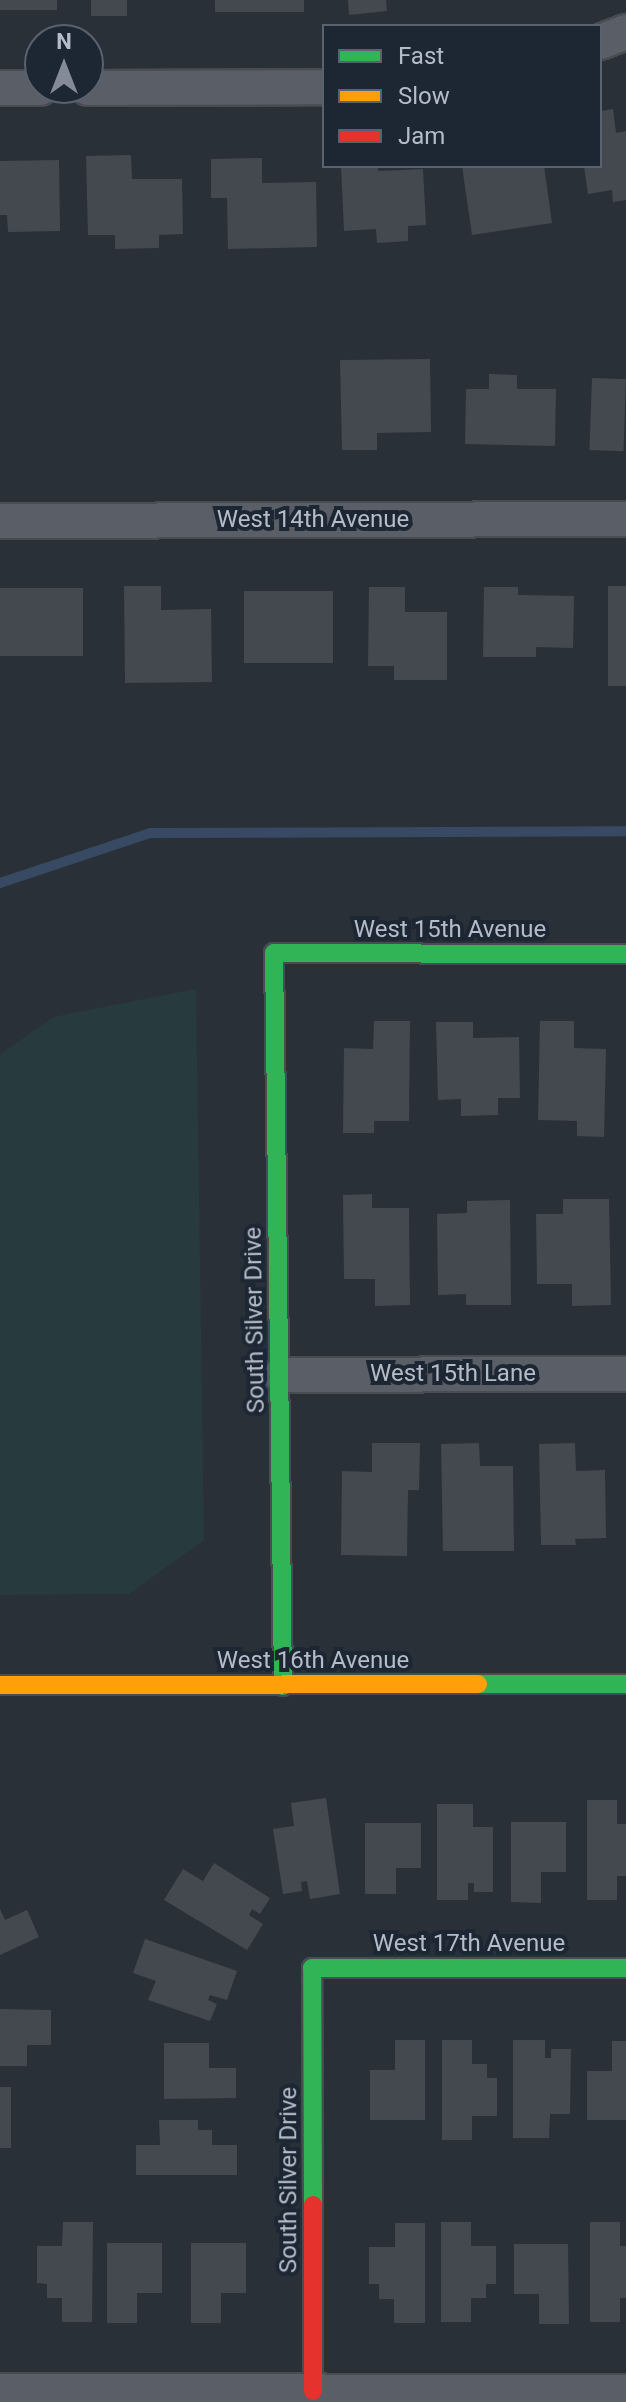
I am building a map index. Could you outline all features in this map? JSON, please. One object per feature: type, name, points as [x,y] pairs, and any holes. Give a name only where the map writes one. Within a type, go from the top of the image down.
[{"type":"street","points":[[602,41],[626,32]]},
{"type":"street","points":[[104,88],[322,87]]},
{"type":"street","points":[[0,88],[24,88]]},
{"type":"street","name":"West 14th Avenue","points":[[0,521],[626,519]]},
{"type":"street","name":"West 15th Avenue","points":[[274,953],[626,954]]},
{"type":"street","name":"South Silver Drive","points":[[274,953],[283,1686]]},
{"type":"street","name":"West 15th Lane","points":[[281,1375],[626,1374]]},
{"type":"street","name":"West 16th Avenue","points":[[0,1685],[626,1684]]},
{"type":"street","name":"South Silver Drive","points":[[312,1968],[313,2391]]},
{"type":"street","name":"West 17th Avenue","points":[[312,1968],[626,1968]]},
{"type":"street","points":[[0,2391],[626,2392]]},
{"type":"green space","points":[[196,989],[204,1540],[129,1594],[0,1595],[0,1055],[53,1017]]},
{"type":"building","points":[[0,0],[57,0],[57,10],[0,10]]},
{"type":"building","points":[[91,0],[127,0],[127,16],[91,16]]},
{"type":"building","points":[[215,0],[304,0],[304,12],[215,12]]},
{"type":"building","points":[[348,0],[386,0],[387,11],[349,15]]},
{"type":"building","points":[[613,109],[616,133],[626,131],[626,200],[613,202],[612,190],[588,194],[584,168],[602,168],[602,111]]},
{"type":"building","points":[[131,155],[132,179],[182,179],[183,234],[159,235],[159,248],[115,249],[115,235],[88,235],[86,156]]},
{"type":"building","points":[[262,158],[262,183],[316,182],[317,247],[228,249],[227,198],[211,198],[211,159]]},
{"type":"building","points":[[59,160],[60,231],[8,232],[7,215],[0,215],[0,161]]},
{"type":"building","points":[[341,168],[378,168],[378,171],[423,169],[426,225],[408,226],[408,241],[377,243],[376,229],[344,231]]},
{"type":"building","points":[[462,168],[544,168],[552,223],[472,235]]},
{"type":"building","points":[[430,359],[431,432],[377,433],[377,450],[342,450],[340,360]]},
{"type":"building","points":[[489,374],[517,375],[517,389],[556,389],[555,446],[465,444],[466,389],[489,389]]},
{"type":"building","points":[[592,378],[626,379],[623,451],[589,450]]},
{"type":"building","points":[[124,586],[161,586],[161,610],[211,609],[212,682],[125,683]]},
{"type":"building","points":[[608,586],[626,586],[626,686],[608,686]]},
{"type":"building","points":[[369,587],[405,587],[405,612],[447,612],[447,680],[394,680],[394,666],[368,666]]},
{"type":"building","points":[[484,587],[518,587],[518,595],[574,596],[573,648],[536,647],[536,657],[483,657]]},
{"type":"building","points":[[0,588],[83,588],[83,656],[0,656]]},
{"type":"building","points":[[244,591],[333,591],[333,663],[244,663]]},
{"type":"building","points":[[374,1021],[410,1021],[409,1121],[374,1121],[374,1133],[343,1133],[344,1048],[373,1049]]},
{"type":"building","points":[[540,1021],[574,1021],[574,1048],[606,1049],[604,1137],[577,1136],[577,1121],[538,1120]]},
{"type":"building","points":[[436,1022],[473,1022],[473,1038],[519,1037],[520,1098],[498,1098],[498,1115],[461,1116],[461,1099],[438,1100]]},
{"type":"building","points":[[372,1194],[372,1208],[409,1208],[410,1305],[375,1306],[375,1279],[344,1279],[343,1195]]},
{"type":"building","points":[[563,1199],[609,1199],[611,1305],[572,1306],[572,1284],[537,1284],[536,1214],[563,1214]]},
{"type":"building","points":[[510,1200],[511,1305],[466,1305],[466,1294],[438,1295],[437,1214],[467,1213],[467,1201]]},
{"type":"building","points":[[372,1443],[420,1443],[419,1490],[408,1490],[407,1556],[341,1555],[342,1471],[372,1472]]},
{"type":"building","points":[[479,1443],[480,1466],[513,1466],[514,1551],[443,1551],[441,1444]]},
{"type":"building","points":[[575,1443],[576,1471],[605,1470],[606,1538],[575,1539],[576,1545],[541,1545],[539,1444]]},
{"type":"building","points":[[326,1798],[340,1894],[310,1899],[307,1881],[301,1882],[302,1891],[283,1894],[273,1829],[294,1826],[291,1803]]},
{"type":"building","points":[[587,1800],[617,1800],[617,1824],[626,1824],[626,1876],[617,1876],[617,1900],[587,1900]]},
{"type":"building","points":[[437,1804],[473,1804],[473,1827],[493,1827],[493,1892],[474,1892],[474,1883],[468,1883],[468,1900],[437,1900]]},
{"type":"building","points":[[511,1822],[566,1822],[566,1872],[541,1872],[541,1903],[511,1902]]},
{"type":"building","points":[[365,1823],[421,1823],[421,1868],[396,1868],[396,1894],[365,1894]]},
{"type":"building","points":[[214,1863],[270,1898],[260,1914],[252,1909],[249,1915],[263,1924],[247,1950],[164,1900],[183,1869],[203,1881]]},
{"type":"building","points":[[0,1909],[5,1920],[27,1910],[39,1937],[0,1955]]},
{"type":"building","points":[[145,1939],[237,1971],[227,2000],[210,1995],[208,2000],[217,2004],[210,2021],[148,2000],[156,1981],[133,1973]]},
{"type":"building","points":[[0,2009],[51,2010],[51,2045],[27,2045],[27,2066],[0,2066]]},
{"type":"building","points":[[395,2040],[425,2040],[425,2120],[370,2120],[370,2070],[395,2070]]},
{"type":"building","points":[[442,2040],[472,2040],[472,2064],[487,2064],[487,2078],[497,2078],[497,2116],[472,2116],[472,2140],[442,2140]]},
{"type":"building","points":[[513,2040],[545,2040],[545,2058],[551,2058],[551,2049],[571,2049],[570,2114],[550,2114],[549,2138],[513,2138]]},
{"type":"building","points":[[612,2041],[626,2041],[626,2120],[587,2120],[587,2071],[612,2071]]},
{"type":"building","points":[[164,2043],[209,2043],[209,2068],[236,2068],[236,2098],[164,2099]]},
{"type":"building","points":[[0,2087],[11,2087],[11,2148],[0,2148]]},
{"type":"building","points":[[159,2120],[198,2120],[198,2130],[212,2130],[212,2145],[237,2145],[237,2175],[136,2175],[136,2145],[160,2145]]},
{"type":"building","points":[[63,2222],[93,2222],[92,2322],[62,2322],[62,2298],[47,2298],[47,2284],[37,2283],[37,2246],[62,2246]]},
{"type":"building","points":[[441,2222],[471,2222],[471,2246],[496,2246],[496,2284],[486,2284],[486,2298],[471,2298],[471,2322],[441,2322]]},
{"type":"building","points":[[590,2222],[620,2222],[620,2246],[626,2246],[626,2298],[620,2298],[620,2322],[590,2322]]},
{"type":"building","points":[[395,2223],[425,2223],[425,2323],[394,2323],[394,2299],[379,2299],[379,2284],[369,2284],[369,2247],[395,2247]]},
{"type":"building","points":[[107,2243],[162,2243],[162,2293],[137,2293],[137,2323],[107,2323]]},
{"type":"building","points":[[191,2243],[246,2243],[246,2293],[221,2293],[221,2323],[191,2323]]},
{"type":"building","points":[[514,2244],[568,2244],[569,2324],[539,2324],[539,2294],[514,2294]]},
{"type":"waterway","points":[[0,883],[150,833],[626,831]]},
{"type":"traffic: fast","points":[[283,1686],[274,953],[626,954]]},
{"type":"traffic: fast","points":[[478,1684],[626,1684]]},
{"type":"traffic: fast","points":[[313,2205],[312,1968],[626,1968]]},
{"type":"traffic: slow","points":[[0,1685],[478,1684]]},
{"type":"traffic: jam","points":[[313,2205],[313,2391]]}]
